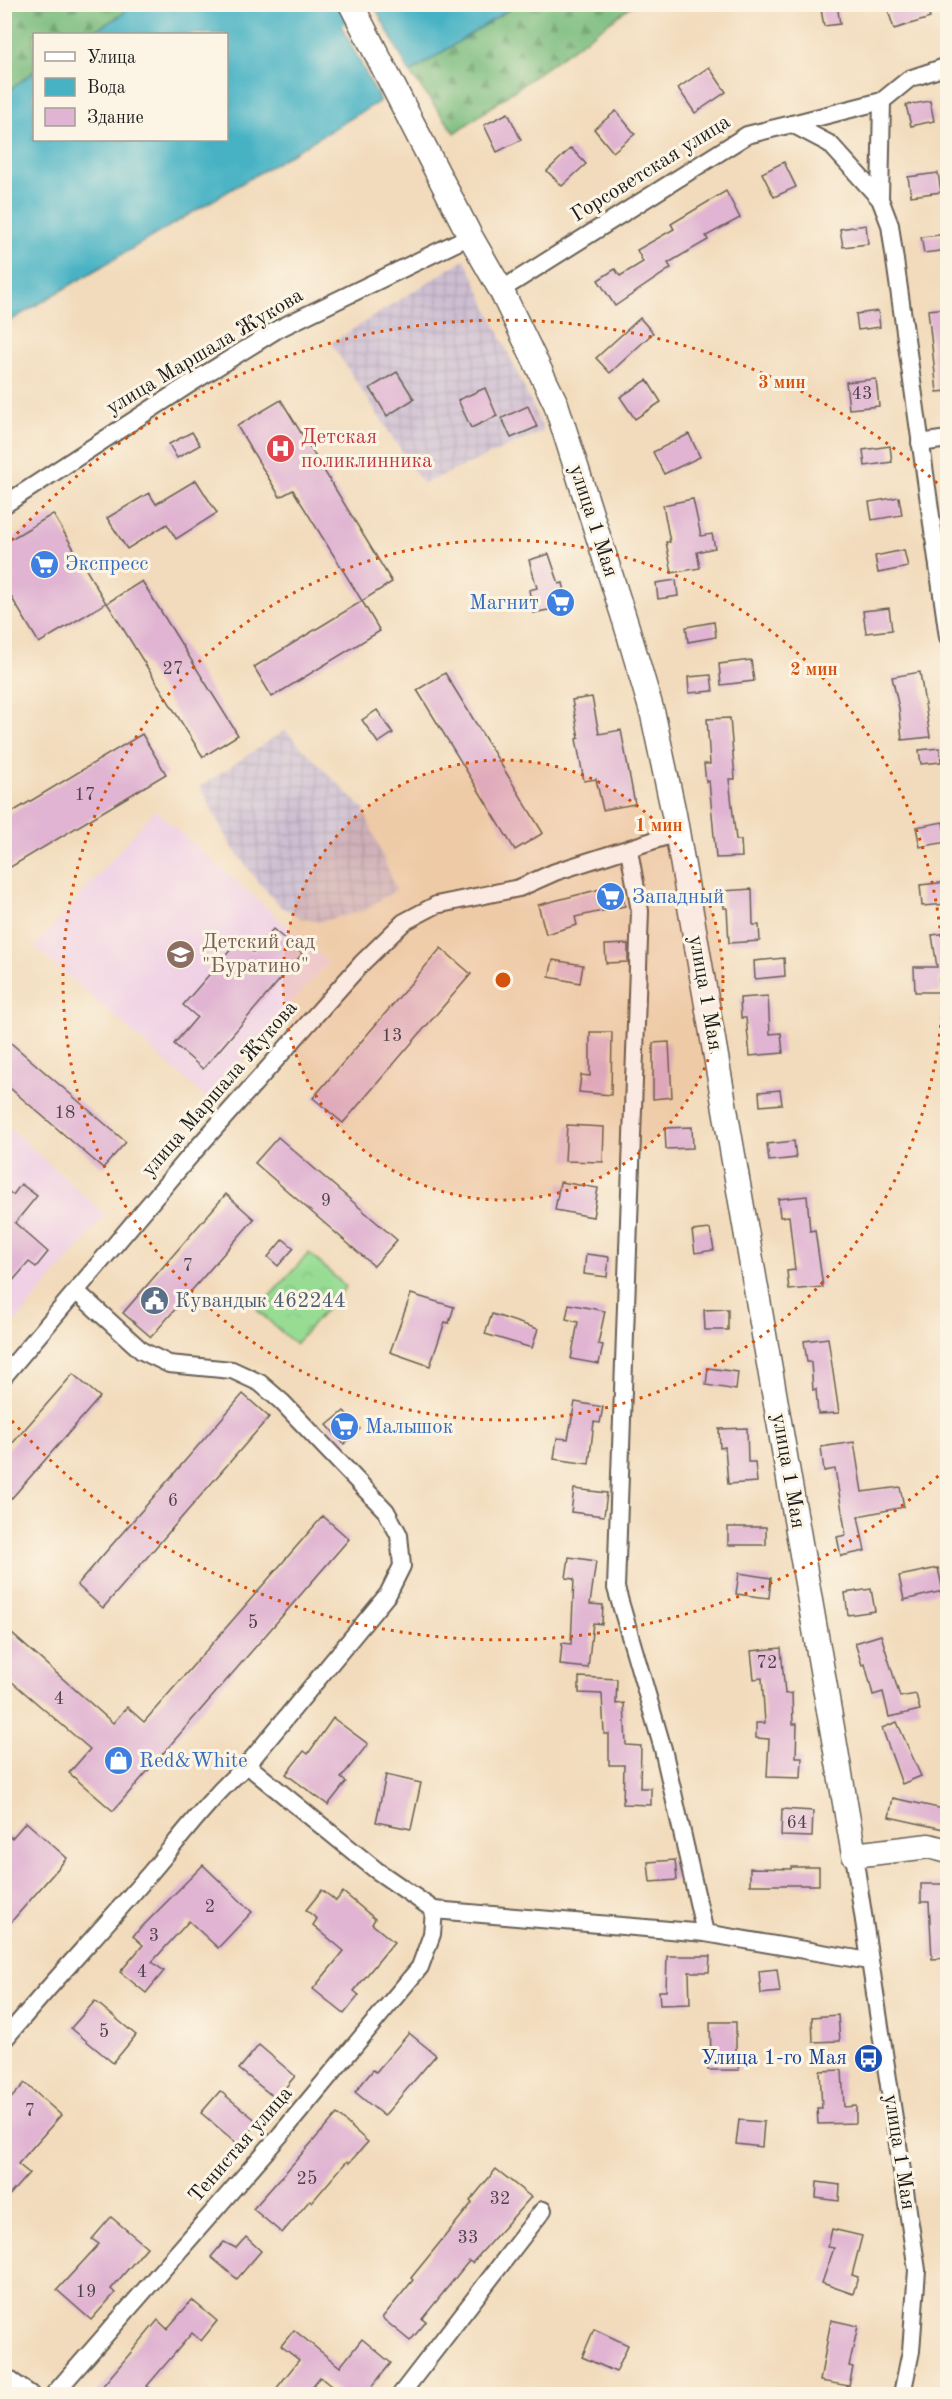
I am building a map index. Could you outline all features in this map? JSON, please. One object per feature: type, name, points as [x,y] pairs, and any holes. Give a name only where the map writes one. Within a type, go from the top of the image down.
[{"type":"main road","name":"улица 1 Мая","points":[[351,4],[470,236],[501,290],[556,404],[653,715],[677,833],[855,1855]]},
{"type":"main road","points":[[855,1855],[929,1846],[948,1851]]},
{"type":"street","points":[[880,199],[882,101],[909,79],[948,66]]},
{"type":"street","name":"Горсоветская улица","points":[[501,290],[747,135],[882,101]]},
{"type":"street","points":[[792,124],[830,144],[880,199],[890,225],[948,637]]},
{"type":"street","name":"улица Маршала Жукова","points":[[4,505],[188,384],[278,329],[470,236]]},
{"type":"street","points":[[920,443],[948,439]]},
{"type":"street","name":"улица Маршала Жукова","points":[[4,1377],[190,1156],[362,963],[404,922],[436,905],[519,888],[555,872],[677,833]]},
{"type":"street","points":[[629,850],[640,911],[616,1588],[663,1749],[705,1933]]},
{"type":"street","points":[[4,2040],[45,1990],[145,1880],[229,1781],[247,1765],[388,1594],[402,1566],[399,1535],[386,1511],[282,1402],[260,1383],[232,1370],[169,1364],[141,1351],[77,1292]]},
{"type":"street","points":[[247,1765],[376,1870],[434,1910],[705,1933],[869,1961]]},
{"type":"street","name":"улица 1 Мая","points":[[855,1855],[861,1909],[917,2270],[912,2351],[902,2394]]},
{"type":"street","name":"Тенистая улица","points":[[54,2394],[281,2134],[420,1967],[432,1934],[434,1910]]},
{"type":"street","points":[[401,2394],[543,2210]]},
{"type":"street","points":[[4,2376],[30,2394]]},
{"type":"shaded area","points":[[465,259],[544,431],[423,484],[331,343]]},
{"type":"shaded area","points":[[285,730],[364,810],[396,890],[363,911],[318,922],[301,918],[280,906],[230,844],[200,787]]},
{"type":"shaded area","name":"Детский сад \"Буратино\"","points":[[155,810],[328,962],[208,1099],[35,947]]},
{"type":"shaded area","points":[[4,1123],[105,1215],[5,1335],[4,1335]]},
{"type":"green space","points":[[516,4],[633,5],[455,133],[410,73]]},
{"type":"green space","points":[[5,5],[127,5],[123,14],[91,33],[33,33],[33,72],[5,94]]},
{"type":"green space","points":[[309,1253],[346,1287],[295,1344],[257,1310]]},
{"type":"water","points":[[330,4],[380,101],[5,324],[5,94],[33,72],[33,141],[228,141],[228,33],[91,33],[123,14],[127,5]]},
{"type":"water","points":[[374,5],[516,5],[410,73]]},
{"type":"building","points":[[820,4],[837,4],[840,24],[824,26]]},
{"type":"building","points":[[886,4],[926,4],[930,18],[894,29]]},
{"type":"building","points":[[709,67],[726,92],[695,113],[678,88]]},
{"type":"building","points":[[930,101],[934,121],[911,126],[906,105]]},
{"type":"building","points":[[616,111],[635,134],[613,152],[594,129]]},
{"type":"building","points":[[508,113],[521,140],[497,152],[484,125]]},
{"type":"building","points":[[571,148],[586,164],[562,186],[547,171]]},
{"type":"building","points":[[784,162],[796,187],[774,197],[762,173]]},
{"type":"building","points":[[938,173],[941,192],[911,196],[908,177]]},
{"type":"building","points":[[726,191],[740,218],[706,236],[708,240],[668,263],[671,268],[615,306],[598,280],[615,269],[620,276],[643,262],[637,250],[674,229],[671,224]]},
{"type":"building","points":[[866,225],[868,244],[843,247],[840,229]]},
{"type":"building","points":[[948,234],[948,250],[924,253],[921,237]]},
{"type":"building","points":[[948,308],[948,391],[937,392],[928,310]]},
{"type":"building","points":[[878,311],[880,327],[858,330],[856,314]]},
{"type":"building","points":[[640,318],[653,333],[610,373],[596,358]]},
{"type":"building","points":[[397,372],[414,399],[387,416],[370,388]]},
{"type":"building","points":[[876,379],[879,406],[849,409],[846,382]]},
{"type":"building","points":[[647,380],[661,402],[635,419],[620,397]]},
{"type":"building","points":[[485,388],[497,416],[471,428],[458,400]]},
{"type":"building","points":[[281,400],[392,582],[362,601],[293,490],[280,497],[237,426]]},
{"type":"building","points":[[528,406],[537,427],[511,438],[502,418]]},
{"type":"building","points":[[192,432],[200,445],[177,458],[169,444]]},
{"type":"building","points":[[689,434],[700,457],[664,474],[653,452]]},
{"type":"building","points":[[890,446],[892,462],[865,466],[863,450]]},
{"type":"building","points":[[196,480],[217,513],[176,539],[167,524],[127,549],[107,518],[149,493],[156,504]]},
{"type":"building","points":[[899,497],[902,515],[872,520],[869,502]]},
{"type":"building","points":[[693,499],[701,536],[712,534],[715,548],[697,552],[700,568],[672,573],[666,542],[670,542],[663,505]]},
{"type":"building","name":"Экспресс","points":[[53,514],[106,603],[39,643],[4,585],[4,543]]},
{"type":"building","points":[[904,550],[908,567],[878,573],[875,556]]},
{"type":"building","points":[[549,554],[559,584],[563,583],[568,606],[533,613],[529,590],[537,588],[529,560]]},
{"type":"building","points":[[676,580],[678,596],[658,599],[656,583]]},
{"type":"building","points":[[142,581],[238,735],[203,757],[107,603]]},
{"type":"building","points":[[362,601],[380,631],[272,697],[254,667]]},
{"type":"building","points":[[889,608],[892,630],[866,633],[863,611]]},
{"type":"building","points":[[714,622],[716,637],[688,642],[686,627]]},
{"type":"building","points":[[751,660],[754,681],[721,685],[719,664]]},
{"type":"building","points":[[920,672],[930,737],[902,740],[899,708],[892,677]]},
{"type":"building","points":[[445,673],[543,833],[515,850],[417,690]]},
{"type":"building","points":[[711,675],[713,691],[689,693],[688,677]]},
{"type":"building","points":[[592,697],[599,734],[621,730],[635,804],[603,810],[596,779],[584,781],[572,700]]},
{"type":"building","points":[[377,710],[393,733],[378,743],[362,720]]},
{"type":"building","points":[[730,718],[735,779],[729,779],[736,840],[741,840],[742,857],[716,858],[709,781],[706,782],[704,764],[710,764],[707,719]]},
{"type":"building","points":[[142,734],[166,774],[4,871],[4,817]]},
{"type":"building","points":[[940,748],[941,762],[921,764],[919,750]]},
{"type":"building","points":[[943,822],[947,842],[920,847],[916,827]]},
{"type":"building","points":[[948,882],[948,904],[922,906],[920,885]]},
{"type":"building","points":[[620,884],[625,906],[575,917],[577,925],[546,934],[538,905]]},
{"type":"building","points":[[752,889],[753,925],[759,925],[760,941],[729,943],[727,908],[724,908],[723,891]]},
{"type":"building","points":[[273,929],[302,954],[203,1069],[174,1044],[197,1017],[183,1005],[239,940],[253,952]]},
{"type":"building","points":[[948,933],[948,978],[939,978],[940,992],[915,992],[914,967],[937,967],[932,935]]},
{"type":"building","points":[[628,944],[628,962],[606,963],[605,945]]},
{"type":"building","points":[[441,948],[471,974],[343,1123],[313,1098]]},
{"type":"building","points":[[784,958],[785,976],[755,979],[754,961]]},
{"type":"building","points":[[553,960],[583,965],[580,983],[549,977]]},
{"type":"building","points":[[768,996],[770,1034],[781,1033],[783,1053],[750,1056],[746,1018],[741,1018],[740,998]]},
{"type":"building","points":[[590,1032],[612,1032],[611,1095],[579,1092],[581,1075],[590,1076]]},
{"type":"building","points":[[4,1037],[126,1142],[103,1168],[4,1083]]},
{"type":"building","points":[[669,1042],[672,1097],[653,1099],[653,1043]]},
{"type":"building","points":[[780,1090],[782,1104],[760,1106],[759,1092]]},
{"type":"building","points":[[567,1125],[604,1127],[603,1162],[565,1161]]},
{"type":"building","points":[[692,1127],[693,1148],[666,1149],[665,1128]]},
{"type":"building","points":[[278,1137],[397,1240],[374,1266],[255,1163]]},
{"type":"building","points":[[794,1141],[796,1158],[769,1161],[767,1144]]},
{"type":"building","points":[[560,1182],[598,1188],[593,1217],[555,1210]]},
{"type":"building","points":[[21,1184],[37,1196],[15,1223],[48,1252],[36,1267],[29,1262],[4,1291],[4,1188],[13,1195]]},
{"type":"building","points":[[226,1194],[254,1219],[151,1337],[123,1313]]},
{"type":"building","points":[[807,1196],[810,1231],[815,1230],[823,1287],[789,1290],[787,1271],[795,1270],[789,1216],[780,1217],[778,1199]]},
{"type":"building","points":[[710,1229],[714,1250],[695,1253],[692,1231]]},
{"type":"building","points":[[283,1239],[294,1248],[278,1266],[268,1257]]},
{"type":"building","points":[[586,1254],[609,1257],[607,1277],[584,1274]]},
{"type":"building","points":[[411,1294],[454,1307],[449,1323],[445,1322],[430,1366],[390,1352]]},
{"type":"building","points":[[569,1304],[605,1311],[598,1344],[603,1345],[599,1364],[571,1359],[578,1322],[566,1319]]},
{"type":"building","points":[[728,1309],[728,1330],[705,1330],[704,1310]]},
{"type":"building","points":[[492,1314],[538,1329],[532,1348],[485,1334]]},
{"type":"building","points":[[828,1338],[839,1413],[818,1414],[811,1362],[807,1362],[804,1341]]},
{"type":"building","points":[[708,1368],[738,1372],[736,1390],[706,1385]]},
{"type":"building","points":[[73,1374],[100,1397],[4,1507],[4,1453]]},
{"type":"building","points":[[243,1394],[269,1417],[103,1608],[77,1585]]},
{"type":"building","points":[[575,1402],[603,1407],[600,1423],[594,1422],[589,1464],[554,1459],[557,1438],[568,1439]]},
{"type":"building","name":"Малышок","points":[[344,1411],[360,1429],[344,1444],[327,1425]]},
{"type":"building","points":[[747,1428],[748,1462],[755,1462],[757,1482],[728,1484],[725,1447],[720,1448],[719,1429]]},
{"type":"building","points":[[854,1442],[862,1492],[900,1487],[904,1507],[858,1516],[865,1551],[841,1556],[837,1537],[846,1535],[835,1469],[824,1471],[821,1447]]},
{"type":"building","points":[[574,1489],[607,1493],[604,1516],[571,1512]]},
{"type":"building","points":[[323,1516],[349,1539],[113,1811],[69,1773],[90,1749],[4,1675],[4,1627],[113,1723],[127,1707],[144,1722]]},
{"type":"building","points":[[728,1527],[766,1527],[766,1545],[728,1545]]},
{"type":"building","points":[[569,1557],[596,1561],[590,1604],[603,1605],[602,1624],[593,1623],[588,1668],[560,1665],[562,1643],[571,1644],[574,1579],[566,1578]]},
{"type":"building","points":[[938,1568],[943,1591],[904,1600],[899,1576]]},
{"type":"building","points":[[739,1573],[771,1578],[769,1598],[736,1594]]},
{"type":"building","points":[[871,1589],[875,1611],[848,1615],[845,1593]]},
{"type":"building","points":[[881,1635],[900,1697],[916,1694],[920,1710],[889,1717],[883,1692],[873,1695],[865,1664],[862,1665],[855,1643]]},
{"type":"building","points":[[781,1648],[785,1694],[792,1693],[793,1724],[797,1724],[796,1757],[802,1757],[801,1778],[767,1777],[769,1739],[756,1738],[756,1723],[765,1723],[762,1678],[754,1679],[751,1651]]},
{"type":"building","points":[[579,1677],[617,1679],[616,1704],[624,1703],[626,1745],[641,1746],[640,1788],[651,1788],[651,1805],[623,1804],[624,1765],[609,1765],[609,1734],[604,1734],[602,1694],[579,1693]]},
{"type":"building","points":[[333,1718],[368,1744],[341,1778],[346,1782],[328,1805],[286,1774],[304,1751],[308,1754]]},
{"type":"building","points":[[897,1722],[921,1776],[902,1784],[882,1728]]},
{"type":"building","points":[[386,1775],[421,1783],[411,1829],[376,1822]]},
{"type":"building","points":[[893,1798],[948,1810],[948,1830],[889,1817]]},
{"type":"building","points":[[782,1809],[813,1811],[812,1837],[781,1836]]},
{"type":"building","points":[[26,1822],[67,1858],[4,1930],[4,1832],[12,1838]]},
{"type":"building","points":[[675,1860],[677,1880],[650,1882],[648,1862]]},
{"type":"building","points":[[203,1865],[252,1912],[218,1948],[189,1921],[152,1962],[164,1971],[146,1993],[120,1972],[143,1945],[133,1936]]},
{"type":"building","points":[[791,1867],[819,1867],[819,1885],[750,1885],[750,1868],[791,1869]]},
{"type":"building","points":[[921,1884],[948,1884],[948,1958],[932,1959],[929,1902],[921,1902]]},
{"type":"building","points":[[322,1890],[336,1901],[343,1892],[375,1919],[372,1924],[394,1942],[354,1991],[359,1995],[344,2014],[313,1989],[344,1951],[313,1925],[317,1919],[306,1910]]},
{"type":"building","points":[[667,1956],[710,1956],[709,1972],[689,1972],[690,2004],[660,2005],[659,1991],[666,1991]]},
{"type":"building","points":[[777,1969],[780,1992],[761,1994],[759,1971]]},
{"type":"building","points":[[95,2001],[136,2035],[113,2063],[71,2028]]},
{"type":"building","points":[[838,2015],[840,2041],[813,2042],[812,2017]]},
{"type":"building","points":[[710,2022],[736,2022],[736,2055],[739,2055],[739,2070],[708,2070],[708,2055],[711,2055]]},
{"type":"building","points":[[409,2033],[436,2055],[384,2116],[355,2092],[373,2070],[376,2072]]},
{"type":"building","points":[[259,2045],[295,2076],[276,2099],[239,2069]]},
{"type":"building","points":[[842,2070],[844,2107],[856,2106],[856,2123],[818,2124],[817,2108],[822,2108],[820,2071]]},
{"type":"building","points":[[25,2083],[61,2115],[18,2164],[29,2173],[4,2201],[4,2106]]},
{"type":"building","points":[[220,2091],[258,2122],[239,2145],[201,2113]]},
{"type":"building","points":[[337,2114],[368,2142],[349,2163],[347,2161],[312,2202],[310,2200],[282,2233],[253,2209]]},
{"type":"building","points":[[739,2120],[764,2122],[762,2147],[736,2144]]},
{"type":"building","points":[[496,2169],[531,2197],[472,2263],[469,2261],[422,2319],[426,2322],[410,2341],[382,2318]]},
{"type":"building","points":[[817,2182],[840,2185],[839,2201],[816,2198]]},
{"type":"building","points":[[111,2217],[147,2247],[111,2289],[115,2293],[91,2320],[57,2290],[99,2244],[92,2239]]},
{"type":"building","points":[[832,2229],[862,2236],[852,2275],[858,2277],[853,2294],[822,2283],[834,2248],[828,2247]]},
{"type":"building","points":[[246,2237],[261,2251],[237,2279],[211,2257],[224,2242],[236,2248]]},
{"type":"building","points":[[192,2300],[217,2321],[201,2341],[192,2333],[147,2386],[158,2394],[96,2394],[158,2320],[167,2329]]},
{"type":"building","points":[[831,2320],[858,2326],[849,2366],[853,2367],[849,2386],[820,2381]]},
{"type":"building","points":[[594,2329],[628,2345],[616,2372],[582,2357]]},
{"type":"building","points":[[294,2330],[340,2367],[362,2339],[391,2363],[366,2394],[341,2394],[320,2377],[306,2394],[272,2394],[299,2360],[281,2346]]},
{"type":"waterway","points":[[228,87],[344,4]]},
{"type":"place","name":"Детская поликлинника","points":[[280,449]]},
{"type":"place","name":"Экспресс","points":[[44,564]]},
{"type":"place","name":"Магнит","points":[[560,603]]},
{"type":"place","name":"Западный","points":[[611,897]]},
{"type":"place","name":"Детский сад \"Буратино\"","points":[[181,954]]},
{"type":"place","name":"Кувандык 462244","points":[[154,1301]]},
{"type":"place","name":"Малышок","points":[[344,1427]]},
{"type":"place","name":"Red&White","points":[[118,1761]]},
{"type":"place","name":"Улица 1-го Мая","points":[[868,2058]]}]
